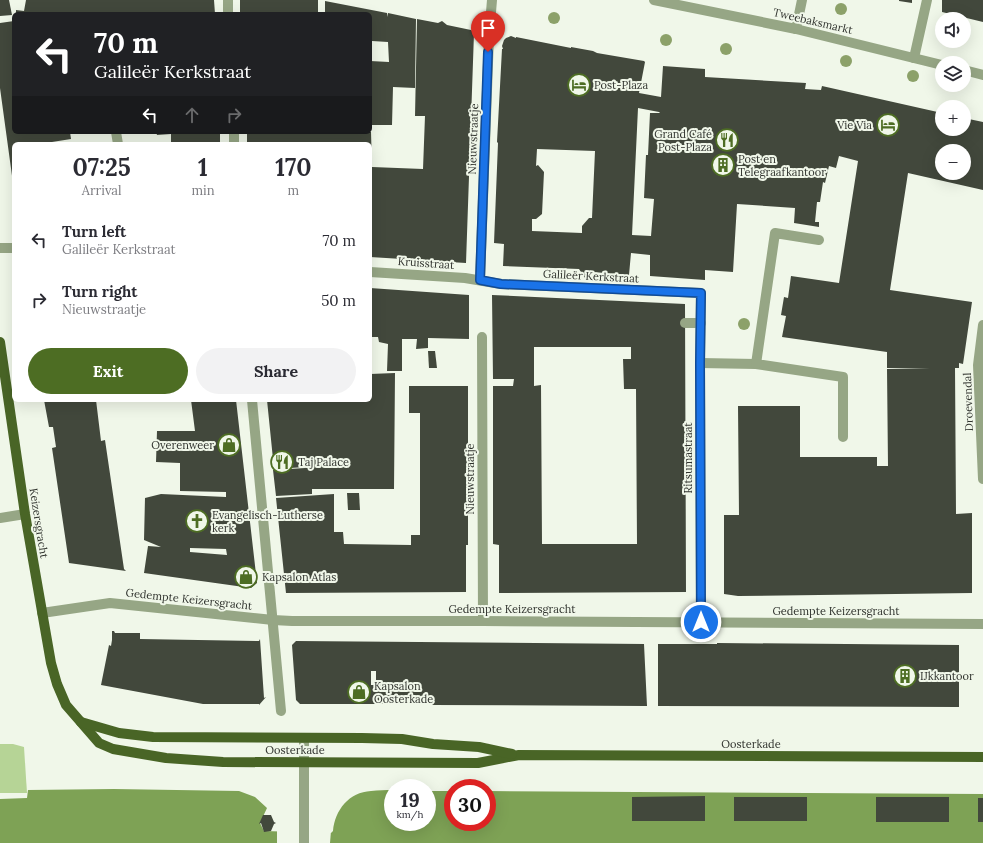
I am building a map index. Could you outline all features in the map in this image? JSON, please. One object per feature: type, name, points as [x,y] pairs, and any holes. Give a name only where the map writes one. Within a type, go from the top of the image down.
[{"type":"main road","name":"Keizersgracht","points":[[0,342],[26,514],[51,663],[57,684],[66,705]]},
{"type":"main road","name":"Oosterkade","points":[[66,705],[99,743],[113,749],[138,754],[199,760],[478,763],[519,755]]},
{"type":"main road","name":"Oosterkade","points":[[82,722],[119,732],[153,737],[402,740],[478,747],[519,755],[983,757]]},
{"type":"street","points":[[228,0],[228,12]]},
{"type":"street","name":"Nieuwstraatje","points":[[480,280],[489,36],[492,0]]},
{"type":"street","name":"Tweebaksmarkt","points":[[654,0],[796,29],[935,63]]},
{"type":"street","points":[[796,29],[802,0]]},
{"type":"street","points":[[914,58],[927,0]]},
{"type":"street","points":[[971,72],[983,75]]},
{"type":"street","points":[[756,364],[775,233],[819,240]]},
{"type":"street","points":[[0,248],[12,248]]},
{"type":"street","name":"Kruisstraat","points":[[372,272],[480,280]]},
{"type":"street","name":"Galileër Kerkstraat","points":[[480,280],[501,284],[701,293]]},
{"type":"street","name":"Ritsumastraat","points":[[701,293],[701,622]]},
{"type":"street","points":[[685,323],[701,323]]},
{"type":"street","name":"Droevendal","points":[[983,325],[978,365],[983,478]]},
{"type":"street","name":"Nieuwstraatje","points":[[482,337],[483,621]]},
{"type":"street","points":[[700,363],[756,364],[843,377],[843,437]]},
{"type":"street","points":[[252,402],[281,710]]},
{"type":"street","points":[[0,518],[26,514]]},
{"type":"street","name":"Gedempte Keizersgracht","points":[[42,613],[110,603],[248,618],[292,621],[983,624]]},
{"type":"street","points":[[304,738],[304,843]]},
{"type":"shaded area","points":[[0,744],[13,744],[24,747],[27,793],[0,793]]},
{"type":"shaded area","points":[[114,789],[239,791],[255,797],[267,808],[260,823],[264,831],[331,833],[340,809],[344,804],[356,795],[363,792],[379,790],[384,790],[384,831],[436,831],[436,791],[444,791],[444,831],[496,831],[496,791],[983,794],[983,843],[0,843],[0,799],[27,798],[28,790]]},
{"type":"pier","points":[[277,830],[331,831],[330,843],[277,843]]},
{"type":"building","points":[[0,0],[9,0],[12,15],[0,16]]},
{"type":"building","points":[[26,0],[214,0],[215,12],[16,12],[16,10],[24,11]]},
{"type":"building","points":[[240,0],[318,0],[318,12],[240,12]]},
{"type":"building","points":[[912,0],[912,3],[899,1]]},
{"type":"building","points":[[942,0],[983,0],[983,22],[971,19],[971,12],[942,12]]},
{"type":"building","points":[[325,1],[387,13],[388,17],[388,13],[416,19],[415,88],[393,87],[392,125],[372,125],[372,61],[389,62],[388,42],[372,41],[372,12],[325,12]]},
{"type":"building","points":[[417,19],[438,23],[442,21],[447,25],[471,30],[474,33],[466,263],[372,257],[372,167],[423,169],[425,116],[415,116]]},
{"type":"building","points":[[12,21],[12,134],[70,134],[71,139],[52,142],[12,142],[12,176],[0,88],[0,23]]},
{"type":"building","points":[[511,36],[644,61],[639,93],[661,97],[663,66],[705,69],[705,77],[806,83],[805,89],[821,90],[822,86],[935,111],[935,136],[971,136],[971,119],[983,122],[983,190],[939,180],[971,180],[971,144],[935,144],[935,179],[908,173],[890,290],[972,302],[963,364],[959,363],[959,368],[955,368],[956,514],[972,513],[972,593],[738,596],[724,594],[724,515],[739,515],[738,406],[800,406],[800,457],[877,457],[877,466],[888,466],[887,369],[930,368],[887,368],[887,352],[782,337],[786,316],[781,315],[784,297],[788,298],[791,276],[839,283],[858,161],[839,156],[836,168],[829,166],[825,183],[823,182],[820,202],[817,202],[815,222],[819,222],[819,227],[794,223],[795,208],[737,204],[733,272],[705,270],[705,280],[650,276],[650,255],[631,253],[629,275],[593,272],[585,278],[579,269],[503,266],[504,244],[494,243],[497,142],[502,46],[504,40]],"holes":[[[638,108],[660,113],[650,113],[648,155],[646,155],[644,198],[654,199],[651,236],[632,235]],[[537,149],[595,151],[592,218],[589,218],[582,226],[582,233],[532,231],[532,219],[536,219],[542,214],[544,172],[538,165],[536,166]]]},
{"type":"building","points":[[171,134],[220,134],[220,142],[171,142]]},
{"type":"building","points":[[247,134],[371,134],[371,142],[247,142]]},
{"type":"building","points":[[372,288],[469,295],[469,339],[428,338],[428,348],[416,349],[417,339],[402,339],[402,371],[387,371],[388,344],[379,342],[378,337],[372,337]]},
{"type":"building","points":[[492,295],[685,304],[686,592],[499,593],[499,545],[493,544],[493,386],[513,386],[514,379],[493,379]],"holes":[[[534,347],[631,347],[631,359],[623,359],[624,389],[636,389],[637,544],[542,544],[541,385],[534,386]]]},
{"type":"building","points":[[428,351],[435,351],[437,368],[429,368]]},
{"type":"building","points":[[395,373],[394,489],[312,489],[312,494],[276,496],[273,470],[306,467],[274,469],[267,402],[372,402],[372,374]]},
{"type":"building","points":[[409,386],[468,386],[468,545],[466,545],[466,592],[286,593],[276,498],[334,494],[334,532],[343,532],[344,544],[411,545],[411,535],[420,535],[420,413],[409,413]]},
{"type":"building","points":[[44,402],[96,402],[101,441],[105,440],[124,569],[126,571],[69,563],[52,448],[56,447],[53,427],[49,427]]},
{"type":"building","points":[[191,402],[236,402],[257,583],[251,588],[144,573],[148,546],[161,547],[144,540],[145,498],[161,494],[226,497],[226,492],[180,491],[180,463],[156,462],[157,431],[195,431]],"holes":[[[190,548],[226,549],[227,555],[190,552]]]},
{"type":"building","points":[[347,493],[359,493],[360,510],[348,510]]},
{"type":"building","points":[[112,631],[115,633],[140,633],[140,639],[259,641],[260,639],[264,698],[266,697],[259,705],[203,704],[101,685],[109,645],[111,646]]},
{"type":"building","points":[[296,641],[644,644],[647,706],[432,705],[432,697],[398,697],[398,704],[300,704],[296,700],[292,645]],"holes":[[[371,671],[376,671],[376,685],[371,685]]]},
{"type":"building","points":[[658,644],[959,645],[959,707],[658,706]]},
{"type":"building","points":[[705,796],[705,821],[632,821],[632,797]]},
{"type":"building","points":[[734,797],[807,797],[807,821],[734,821]]},
{"type":"building","points":[[876,797],[949,797],[949,822],[876,822]]},
{"type":"building","points":[[978,798],[983,798],[983,822],[978,822]]},
{"type":"building","points":[[263,815],[271,815],[276,823],[271,831],[264,832],[261,823],[259,824]]},
{"type":"place","name":"Post-Plaza","points":[[579,85]]},
{"type":"place","name":"Vie Via","points":[[888,125]]},
{"type":"place","name":"Grand Café Post-Plaza","points":[[727,140]]},
{"type":"place","name":"Post en Telegraafkantoor","points":[[723,165]]},
{"type":"place","name":"Overenweer","points":[[229,445]]},
{"type":"place","name":"Taj Palace","points":[[282,462]]},
{"type":"place","name":"Evangelisch-Lutherse kerk","points":[[197,521]]},
{"type":"place","name":"Kapsalon Atlas","points":[[246,577]]},
{"type":"place","name":"IJkkantoor","points":[[905,676]]},
{"type":"place","name":"Kapsalon Oosterkade","points":[[359,692]]},
{"type":"route","points":[[488,52],[480,280],[501,284],[701,293],[701,622]]}]
